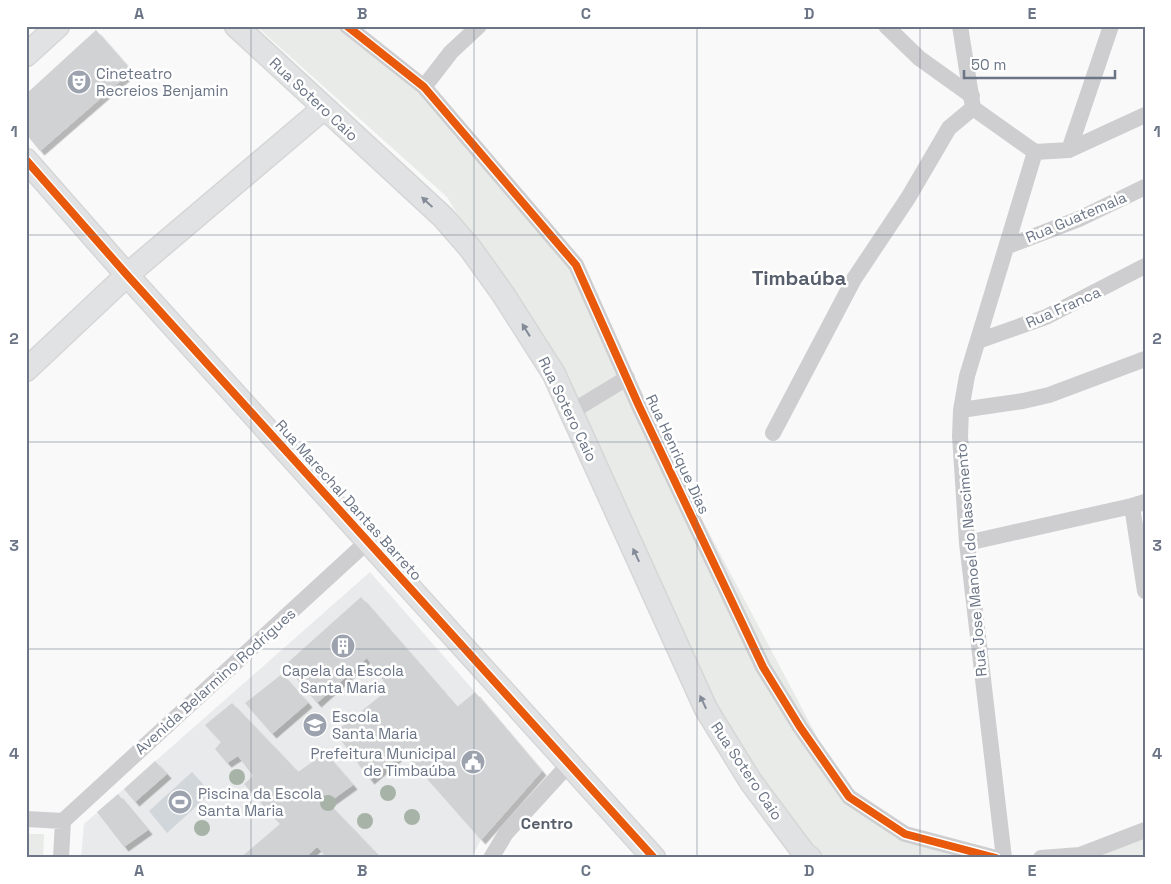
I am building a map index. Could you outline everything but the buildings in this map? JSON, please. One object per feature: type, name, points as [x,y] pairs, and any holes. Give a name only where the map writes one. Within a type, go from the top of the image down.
[{"type":"street","points":[[26,55],[58,26]]},
{"type":"street","name":"Rua Sotero Caio","points":[[236,26],[443,217],[470,248],[503,294],[554,374],[706,709],[751,782],[804,853],[810,858]]},
{"type":"street","name":"Rua Henrique Dias","points":[[348,26],[424,87],[576,265],[763,667],[800,727],[849,797],[905,834],[996,858]]},
{"type":"street","points":[[424,87],[451,52],[479,26]]},
{"type":"street","points":[[886,26],[919,58],[1035,152],[1069,150],[1145,115]]},
{"type":"street","points":[[960,26],[973,102]]},
{"type":"street","points":[[1069,150],[1111,26]]},
{"type":"street","points":[[773,433],[854,279],[908,198],[949,128],[973,102]]},
{"type":"street","points":[[26,370],[127,275],[324,108]]},
{"type":"street","name":"Rua Jose Manoel do Nascimento","points":[[1004,858],[967,543],[960,436],[961,410],[967,376],[1035,152]]},
{"type":"street","name":"Rua Marechal Dantas Barreto","points":[[26,160],[127,275],[654,858]]},
{"type":"street","name":"Rua Guatemala","points":[[1008,246],[1079,219],[1145,187]]},
{"type":"street","name":"Rua Franca","points":[[978,341],[1046,317],[1145,266]]},
{"type":"street","points":[[961,410],[1023,402],[1049,396],[1145,359]]},
{"type":"street","points":[[571,412],[627,378]]},
{"type":"street","points":[[967,543],[1138,504],[1145,591]]},
{"type":"street","name":"Avenida Belarmino Rodrigues","points":[[63,821],[368,541]]},
{"type":"street","points":[[491,858],[506,833],[569,764]]},
{"type":"street","points":[[26,819],[63,821],[61,858]]},
{"type":"street","points":[[1040,858],[1080,856],[1145,830]]},
{"type":"shaded area","points":[[256,26],[347,26],[424,87],[576,265],[627,378],[849,797],[905,834],[996,858],[810,858],[751,782],[554,374],[447,197]]},
{"type":"shaded area","name":"Escola Santa Maria","points":[[370,572],[475,692],[403,753],[481,840],[471,858],[81,858],[84,824]]},
{"type":"shaded area","name":"Piscina da Escola Santa Maria","points":[[192,772],[211,793],[167,833],[149,811]]},
{"type":"shaded area","points":[[1145,829],[1145,858],[1041,858]]},
{"type":"shaded area","points":[[26,834],[44,834],[43,858],[26,858]]},
{"type":"cycle path","points":[[347,26],[424,87],[576,265],[639,406],[763,667],[800,727],[849,797],[905,834],[996,858]]},
{"type":"cycle path","points":[[26,160],[127,275],[654,858]]},
{"type":"place","name":"Cineteatro Recreios Benjamin","points":[[79,82]]},
{"type":"place","name":"Capela da Escola Santa Maria","points":[[343,646]]},
{"type":"place","name":"Escola Santa Maria","points":[[315,725]]},
{"type":"place","name":"Prefeitura Municipal de Timbaúba","points":[[473,762]]},
{"type":"place","name":"Piscina da Escola Santa Maria","points":[[180,802]]},
{"type":"district","name":"Timbaúba","points":[[799,278]]},
{"type":"district","name":"Centro","points":[[547,823]]}]
